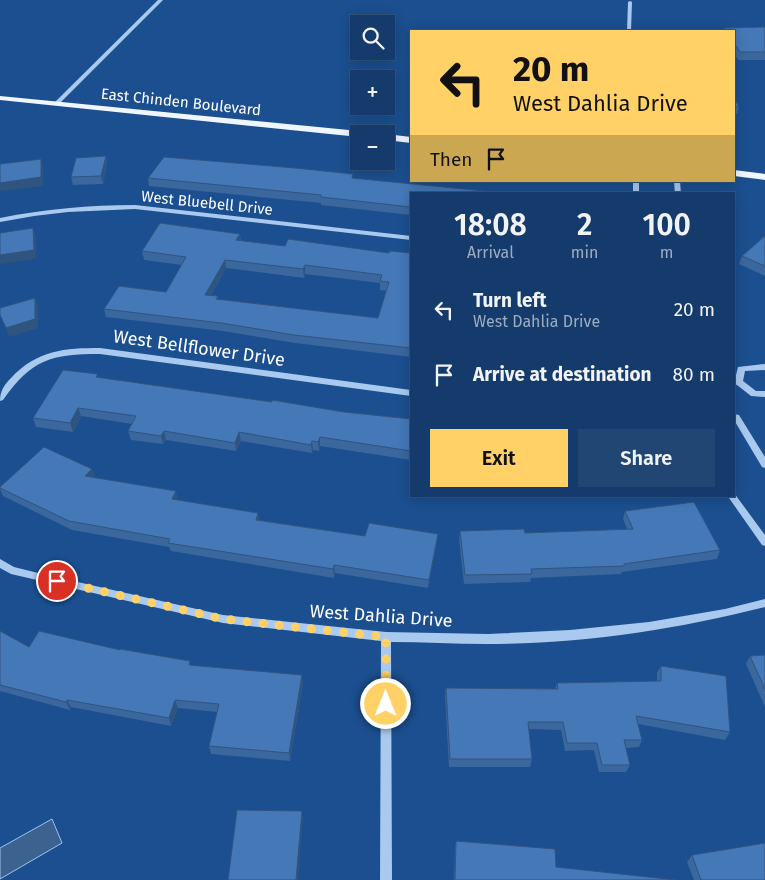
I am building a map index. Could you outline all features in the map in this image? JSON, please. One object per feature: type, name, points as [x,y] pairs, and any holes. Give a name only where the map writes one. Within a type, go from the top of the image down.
[{"type":"main road","name":"East Chinden Boulevard","points":[[0,98],[350,133]]},
{"type":"main road","points":[[395,138],[410,140]]},
{"type":"main road","points":[[735,173],[765,177]]},
{"type":"street","points":[[56,104],[161,0]]},
{"type":"street","points":[[629,30],[630,2]]},
{"type":"street","name":"West Bluebell Drive","points":[[0,220],[67,210],[136,207],[410,238]]},
{"type":"street","name":"West Bellflower Drive","points":[[0,398],[14,378],[36,360],[70,350],[100,351],[410,394]]},
{"type":"street","points":[[765,367],[741,368],[736,382],[754,394],[765,394]]},
{"type":"street","points":[[735,418],[765,465]]},
{"type":"street","points":[[733,497],[765,542]]},
{"type":"street","name":"West Dahlia Drive","points":[[0,563],[11,570],[223,619],[386,637],[488,639],[570,635],[649,627],[725,614],[765,603]]},
{"type":"street","points":[[386,637],[386,880]]},
{"type":"water","points":[[52,819],[62,843],[0,879],[0,848]]},
{"type":"building","points":[[765,27],[765,52],[740,52],[735,44],[735,30],[725,30],[724,28]]},
{"type":"building","points":[[106,156],[101,176],[71,177],[76,158]]},
{"type":"building","points":[[164,157],[353,174],[352,178],[484,191],[410,192],[410,207],[321,197],[321,195],[148,178]]},
{"type":"building","points":[[41,159],[41,177],[0,183],[0,164]]},
{"type":"building","points":[[160,223],[240,234],[236,240],[285,246],[288,239],[389,253],[390,251],[410,253],[410,348],[294,335],[221,323],[104,309],[119,286],[166,292],[186,257],[142,251]],"holes":[[[225,260],[303,269],[305,265],[382,275],[380,281],[389,282],[378,318],[216,299],[218,296],[205,295]]]},
{"type":"building","points":[[33,228],[34,250],[0,255],[0,233]]},
{"type":"building","points":[[765,236],[765,266],[742,256]]},
{"type":"building","points":[[35,298],[35,319],[6,328],[0,315],[0,308]]},
{"type":"building","points":[[63,370],[98,374],[96,377],[272,402],[272,400],[344,412],[410,419],[410,451],[320,437],[318,442],[312,441],[311,445],[239,432],[235,443],[164,431],[161,436],[128,431],[136,416],[78,408],[70,423],[33,418]]},
{"type":"building","points":[[44,447],[92,469],[85,476],[176,491],[172,499],[258,513],[256,520],[365,536],[369,523],[438,534],[429,580],[334,565],[333,569],[168,543],[170,539],[69,521],[0,488]]},
{"type":"building","points":[[694,502],[720,550],[624,564],[624,566],[531,569],[532,574],[465,575],[460,531],[524,529],[525,533],[633,529],[625,511]]},
{"type":"building","points":[[0,631],[29,647],[39,631],[120,650],[190,661],[189,665],[302,675],[289,753],[209,746],[219,704],[175,700],[169,718],[67,700],[66,702],[0,685]]},
{"type":"building","points":[[765,655],[765,689],[750,656]]},
{"type":"building","points":[[661,666],[726,676],[730,732],[636,716],[642,740],[624,740],[630,765],[602,765],[597,743],[567,743],[563,722],[528,722],[532,759],[450,759],[446,688],[558,689],[557,683],[661,681]]},
{"type":"building","points":[[237,810],[302,811],[296,880],[228,880]]},
{"type":"building","points":[[456,841],[555,849],[556,867],[676,880],[455,880]]},
{"type":"building","points":[[765,843],[765,880],[701,880],[692,855]]},
{"type":"route","points":[[57,581],[223,619],[386,637],[386,704]]}]
